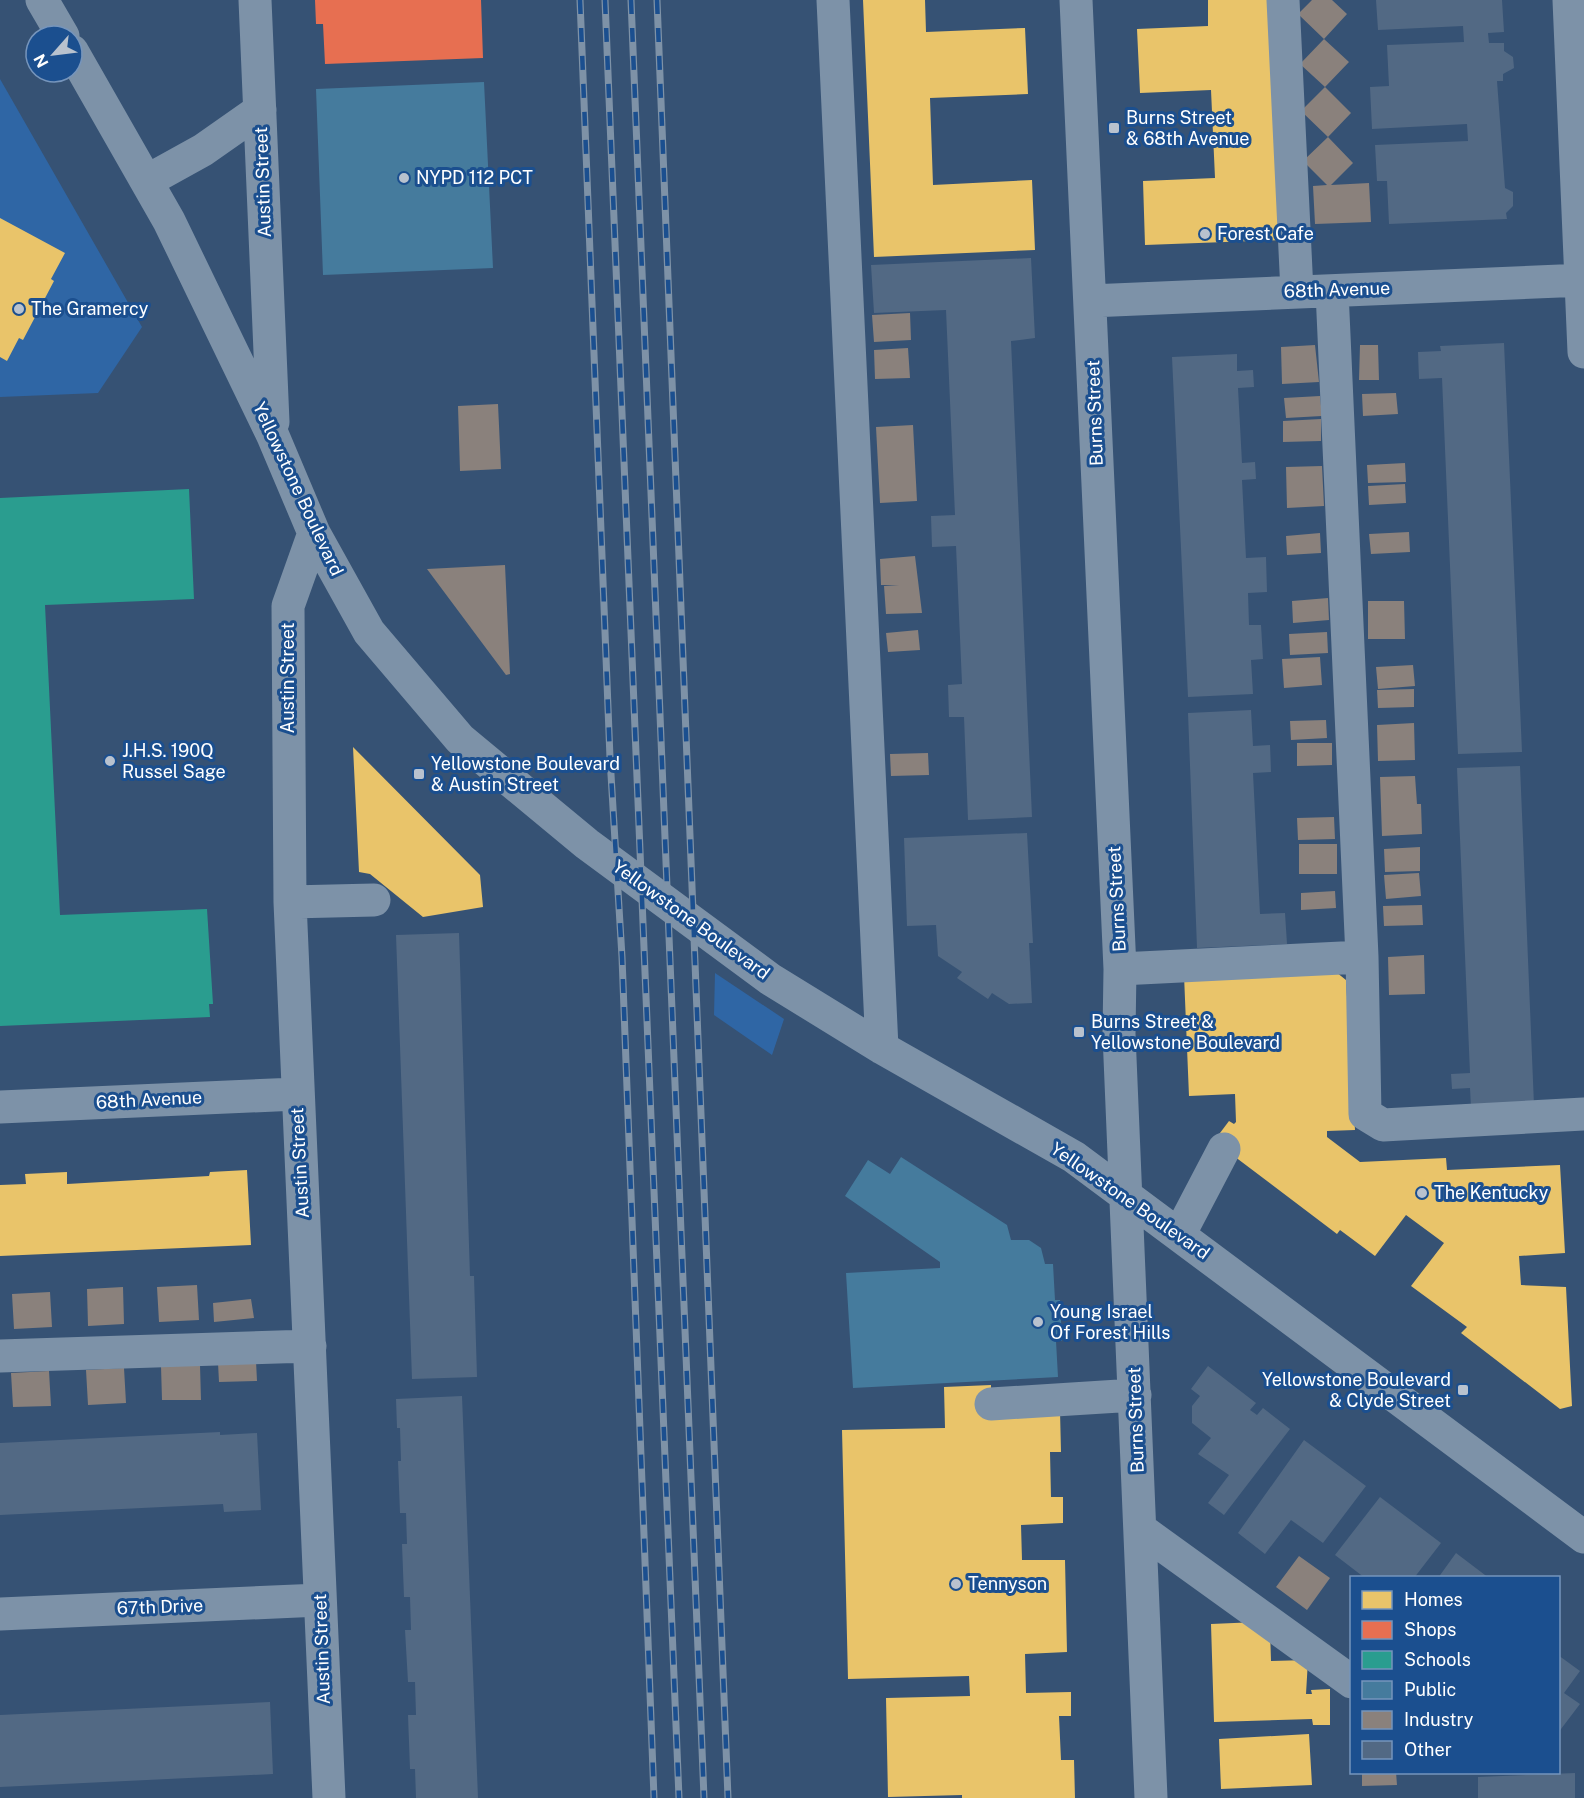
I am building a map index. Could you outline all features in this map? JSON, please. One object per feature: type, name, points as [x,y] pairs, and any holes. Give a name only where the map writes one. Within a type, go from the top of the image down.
[{"type":"street","points":[[42,0],[56,24]]},
{"type":"street","name":"Austin Street","points":[[255,0],[273,436]]},
{"type":"street","points":[[833,0],[882,1048]]},
{"type":"street","name":"Burns Street","points":[[1076,0],[1120,969],[1119,1034],[1151,1798]]},
{"type":"street","points":[[1283,0],[1297,292]]},
{"type":"street","points":[[1569,0],[1583,280],[1584,352]]},
{"type":"street","name":"Yellowstone Boulevard","points":[[84,72],[147,182],[273,436],[314,533],[369,632],[460,739],[587,843],[770,979],[882,1048],[1074,1157],[1584,1537]]},
{"type":"street","points":[[147,182],[203,150],[260,110]]},
{"type":"street","name":"68th Avenue","points":[[1090,301],[1583,280]]},
{"type":"street","points":[[1332,291],[1362,957],[1365,1114],[1383,1125],[1584,1114]]},
{"type":"street","name":"Austin Street","points":[[314,533],[288,606],[290,902],[328,1798]]},
{"type":"street","points":[[290,902],[374,900]]},
{"type":"street","points":[[1120,969],[1362,957]]},
{"type":"street","name":"68th Avenue","points":[[0,1107],[297,1094]]},
{"type":"street","points":[[1179,1235],[1224,1149]]},
{"type":"street","points":[[0,1356],[310,1346]]},
{"type":"street","points":[[991,1404],[1135,1395]]},
{"type":"street","points":[[1140,1529],[1350,1681]]},
{"type":"street","name":"67th Drive","points":[[0,1614],[320,1600]]},
{"type":"shaded area","points":[[0,79],[142,327],[98,393],[0,397]]},
{"type":"shaded area","points":[[715,973],[784,1019],[772,1055],[714,1015]]},
{"type":"building: Homes","points":[[863,0],[925,0],[926,32],[1025,28],[1028,94],[930,98],[933,185],[1032,180],[1035,250],[874,257]]},
{"type":"building: Homes","points":[[1208,0],[1272,0],[1282,240],[1145,245],[1143,181],[1215,178],[1211,90],[1140,93],[1137,29],[1208,26]]},
{"type":"building: Homes","name":"The Gramercy","points":[[0,218],[65,253],[51,279],[54,281],[23,340],[19,338],[7,361],[0,357]]},
{"type":"building: Homes","points":[[353,747],[480,875],[483,907],[423,917],[370,874],[359,872]]},
{"type":"building: Homes","name":"The Kentucky","points":[[1331,968],[1346,980],[1355,1130],[1327,1131],[1327,1137],[1360,1162],[1446,1158],[1447,1170],[1560,1165],[1565,1253],[1519,1256],[1521,1285],[1566,1287],[1572,1406],[1560,1409],[1461,1333],[1467,1327],[1411,1286],[1444,1243],[1406,1215],[1375,1256],[1340,1230],[1337,1234],[1214,1141],[1229,1121],[1234,1124],[1236,1122],[1235,1094],[1189,1096],[1184,975]]},
{"type":"building: Homes","points":[[247,1170],[251,1245],[0,1256],[0,1185],[26,1184],[25,1174],[67,1172],[67,1184],[209,1176],[210,1172]]},
{"type":"building: Homes","name":"Tennyson","points":[[991,1385],[991,1412],[1060,1411],[1061,1452],[1050,1452],[1051,1497],[1063,1497],[1063,1523],[1021,1525],[1022,1560],[1065,1560],[1067,1652],[1025,1654],[1026,1693],[1071,1692],[1071,1716],[1059,1716],[1061,1760],[1074,1760],[1075,1798],[962,1798],[962,1795],[888,1797],[886,1698],[970,1696],[969,1676],[848,1679],[842,1430],[945,1428],[944,1387]]},
{"type":"building: Homes","points":[[1257,1622],[1270,1630],[1271,1661],[1308,1660],[1306,1694],[1312,1694],[1311,1690],[1330,1689],[1330,1725],[1313,1725],[1312,1719],[1214,1722],[1211,1624]]},
{"type":"building: Homes","points":[[1309,1734],[1312,1785],[1221,1789],[1219,1739]]},
{"type":"building: Shops","points":[[315,0],[481,0],[483,58],[325,64],[323,24],[316,24]]},
{"type":"building: Schools","points":[[189,489],[194,599],[45,605],[60,915],[207,909],[213,1004],[209,1004],[210,1017],[0,1026],[0,498]]},
{"type":"building: Public","name":"NYPD 112 PCT","points":[[484,82],[493,268],[323,275],[316,89]]},
{"type":"building: Public","points":[[901,1157],[1007,1225],[1011,1240],[1029,1240],[1041,1248],[1045,1264],[1053,1264],[1055,1300],[1060,1300],[1062,1341],[1056,1341],[1058,1377],[853,1388],[846,1273],[940,1268],[940,1262],[845,1196],[868,1160],[890,1174]]},
{"type":"building: Industry","points":[[1312,0],[1332,0],[1347,14],[1324,39],[1298,14]]},
{"type":"building: Industry","points":[[1324,39],[1349,62],[1325,87],[1300,64]]},
{"type":"building: Industry","points":[[1325,87],[1351,113],[1328,137],[1301,111]]},
{"type":"building: Industry","points":[[1328,137],[1353,163],[1331,185],[1369,183],[1371,222],[1315,224],[1313,186],[1327,185],[1303,161]]},
{"type":"building: Industry","points":[[910,313],[911,340],[874,342],[872,315]]},
{"type":"building: Industry","points":[[1315,345],[1319,382],[1282,384],[1281,347]]},
{"type":"building: Industry","points":[[1360,345],[1378,345],[1379,380],[1359,380]]},
{"type":"building: Industry","points":[[908,348],[910,378],[875,379],[874,350]]},
{"type":"building: Industry","points":[[1396,393],[1398,414],[1363,416],[1362,394]]},
{"type":"building: Industry","points":[[1320,396],[1322,416],[1286,418],[1284,398]]},
{"type":"building: Industry","points":[[498,404],[501,469],[460,471],[458,406]]},
{"type":"building: Industry","points":[[1321,419],[1321,441],[1283,442],[1283,421]]},
{"type":"building: Industry","points":[[913,425],[917,501],[880,503],[876,427]]},
{"type":"building: Industry","points":[[1405,463],[1406,482],[1368,483],[1367,465]]},
{"type":"building: Industry","points":[[1322,466],[1324,506],[1287,508],[1286,467]]},
{"type":"building: Industry","points":[[1405,484],[1406,503],[1369,505],[1368,486]]},
{"type":"building: Industry","points":[[1409,532],[1410,552],[1371,554],[1369,534]]},
{"type":"building: Industry","points":[[1320,533],[1321,553],[1287,555],[1286,536]]},
{"type":"building: Industry","points":[[915,556],[922,613],[886,614],[884,586],[899,585],[881,585],[880,559]]},
{"type":"building: Industry","points":[[505,565],[510,674],[506,675],[427,569]]},
{"type":"building: Industry","points":[[1328,598],[1329,620],[1293,623],[1292,601]]},
{"type":"building: Industry","points":[[1368,601],[1404,601],[1405,639],[1368,639]]},
{"type":"building: Industry","points":[[918,630],[920,650],[888,652],[886,633]]},
{"type":"building: Industry","points":[[1327,632],[1328,653],[1290,655],[1289,634]]},
{"type":"building: Industry","points":[[1320,657],[1322,685],[1284,688],[1282,659]]},
{"type":"building: Industry","points":[[1413,665],[1415,686],[1378,689],[1376,667]]},
{"type":"building: Industry","points":[[1414,689],[1414,707],[1378,708],[1377,690]]},
{"type":"building: Industry","points":[[1326,720],[1327,738],[1291,740],[1290,721]]},
{"type":"building: Industry","points":[[1414,723],[1415,760],[1378,761],[1377,725]]},
{"type":"building: Industry","points":[[1297,743],[1332,743],[1332,765],[1297,766]]},
{"type":"building: Industry","points":[[928,753],[929,775],[891,776],[890,754]]},
{"type":"building: Industry","points":[[1415,776],[1417,804],[1421,804],[1422,834],[1382,836],[1380,777]]},
{"type":"building: Industry","points":[[1334,817],[1335,839],[1298,840],[1297,818]]},
{"type":"building: Industry","points":[[1299,844],[1337,844],[1337,874],[1299,874]]},
{"type":"building: Industry","points":[[1420,847],[1420,871],[1385,872],[1384,849]]},
{"type":"building: Industry","points":[[1419,873],[1421,896],[1386,899],[1384,875]]},
{"type":"building: Industry","points":[[1335,891],[1336,908],[1301,910],[1301,893]]},
{"type":"building: Industry","points":[[1422,905],[1423,925],[1384,926],[1383,906]]},
{"type":"building: Industry","points":[[1424,955],[1425,994],[1389,995],[1388,957]]},
{"type":"building: Industry","points":[[197,1285],[199,1320],[159,1322],[157,1287]]},
{"type":"building: Industry","points":[[123,1287],[124,1324],[88,1326],[87,1289]]},
{"type":"building: Industry","points":[[50,1292],[52,1327],[14,1329],[12,1294]]},
{"type":"building: Industry","points":[[251,1299],[254,1318],[214,1322],[213,1303]]},
{"type":"building: Industry","points":[[256,1361],[257,1381],[219,1382],[218,1363]]},
{"type":"building: Industry","points":[[200,1365],[201,1400],[162,1400],[161,1366]]},
{"type":"building: Industry","points":[[124,1368],[126,1403],[88,1405],[86,1370]]},
{"type":"building: Industry","points":[[49,1371],[51,1406],[13,1407],[11,1373]]},
{"type":"building: Industry","points":[[1299,1556],[1330,1578],[1307,1610],[1276,1587]]},
{"type":"building: Industry","points":[[1362,1774],[1396,1774],[1397,1785],[1362,1786]]},
{"type":"building: Other","points":[[1376,0],[1502,0],[1504,32],[1488,33],[1489,43],[1504,43],[1504,51],[1513,57],[1514,68],[1503,74],[1503,81],[1497,81],[1505,188],[1513,192],[1513,206],[1506,213],[1507,219],[1389,224],[1387,181],[1377,181],[1375,145],[1468,141],[1467,124],[1372,129],[1370,87],[1389,86],[1387,45],[1464,42],[1463,26],[1378,30]]},
{"type":"building: Other","points":[[1031,258],[1035,338],[1011,341],[1032,817],[968,820],[964,717],[949,717],[948,685],[962,684],[956,546],[932,547],[931,516],[955,515],[946,310],[874,313],[871,265]]},
{"type":"building: Other","points":[[1504,343],[1522,752],[1458,754],[1442,378],[1419,379],[1418,352],[1441,351],[1440,346]]},
{"type":"building: Other","points":[[1237,354],[1237,371],[1253,370],[1254,387],[1238,388],[1242,463],[1255,462],[1256,479],[1242,480],[1246,558],[1266,557],[1267,592],[1248,593],[1249,625],[1261,625],[1263,659],[1251,660],[1253,694],[1188,697],[1172,357]]},
{"type":"building: Other","points":[[1251,710],[1253,746],[1270,745],[1271,772],[1253,773],[1260,914],[1285,913],[1287,944],[1197,948],[1188,713]]},
{"type":"building: Other","points":[[1520,766],[1534,1105],[1471,1108],[1470,1088],[1452,1089],[1451,1074],[1470,1073],[1457,768]]},
{"type":"building: Other","points":[[1027,833],[1033,943],[1029,943],[1032,1003],[1009,1004],[992,993],[988,999],[957,978],[962,972],[938,956],[936,925],[907,926],[904,838]]},
{"type":"building: Other","points":[[459,933],[470,1276],[474,1276],[477,1377],[412,1379],[396,935]]},
{"type":"building: Other","points":[[1208,1366],[1256,1403],[1250,1410],[1257,1415],[1263,1408],[1290,1429],[1224,1515],[1208,1503],[1229,1475],[1198,1454],[1211,1438],[1192,1423],[1192,1406],[1200,1396],[1191,1389]]},
{"type":"building: Other","points":[[462,1396],[478,1798],[416,1798],[415,1769],[410,1769],[408,1715],[416,1715],[415,1682],[408,1682],[405,1630],[411,1630],[410,1597],[404,1597],[402,1544],[407,1544],[406,1513],[400,1513],[398,1461],[401,1461],[400,1428],[397,1428],[396,1399]]},
{"type":"building: Other","points":[[220,1432],[220,1435],[257,1433],[261,1510],[224,1512],[223,1504],[0,1515],[0,1443]]},
{"type":"building: Other","points":[[1304,1440],[1366,1486],[1323,1543],[1291,1520],[1265,1554],[1238,1533]]},
{"type":"building: Other","points":[[1380,1497],[1441,1543],[1416,1576],[1362,1576],[1335,1555]]},
{"type":"building: Other","points":[[1456,1553],[1486,1576],[1439,1576]]},
{"type":"building: Other","points":[[1560,1656],[1580,1671],[1564,1693],[1580,1704],[1560,1730]]},
{"type":"building: Other","points":[[270,1702],[273,1774],[0,1787],[0,1715]]},
{"type":"building: Other","points":[[1575,1773],[1575,1798],[1478,1798],[1478,1777]]},
{"type":"railway","points":[[580,0],[610,758],[622,957],[654,1798]]},
{"type":"railway","points":[[605,0],[679,1798]]},
{"type":"railway","points":[[631,0],[704,1798]]},
{"type":"railway","points":[[657,0],[728,1798]]},
{"type":"place","name":"Burns Street & 68th Avenue","points":[[1114,128]]},
{"type":"place","name":"NYPD 112 PCT","points":[[404,178]]},
{"type":"place","name":"Forest Cafe","points":[[1205,234]]},
{"type":"place","name":"The Gramercy","points":[[19,309]]},
{"type":"place","name":"J.H.S. 190Q Russel Sage","points":[[110,761]]},
{"type":"place","name":"Yellowstone Boulevard & Austin Street","points":[[419,774]]},
{"type":"place","name":"Burns Street & Yellowstone Boulevard","points":[[1079,1032]]},
{"type":"place","name":"The Kentucky","points":[[1422,1193]]},
{"type":"place","name":"Young Israel Of Forest Hills","points":[[1038,1322]]},
{"type":"place","name":"Yellowstone Boulevard & Clyde Street","points":[[1463,1390]]},
{"type":"place","name":"Tennyson","points":[[956,1584]]}]
